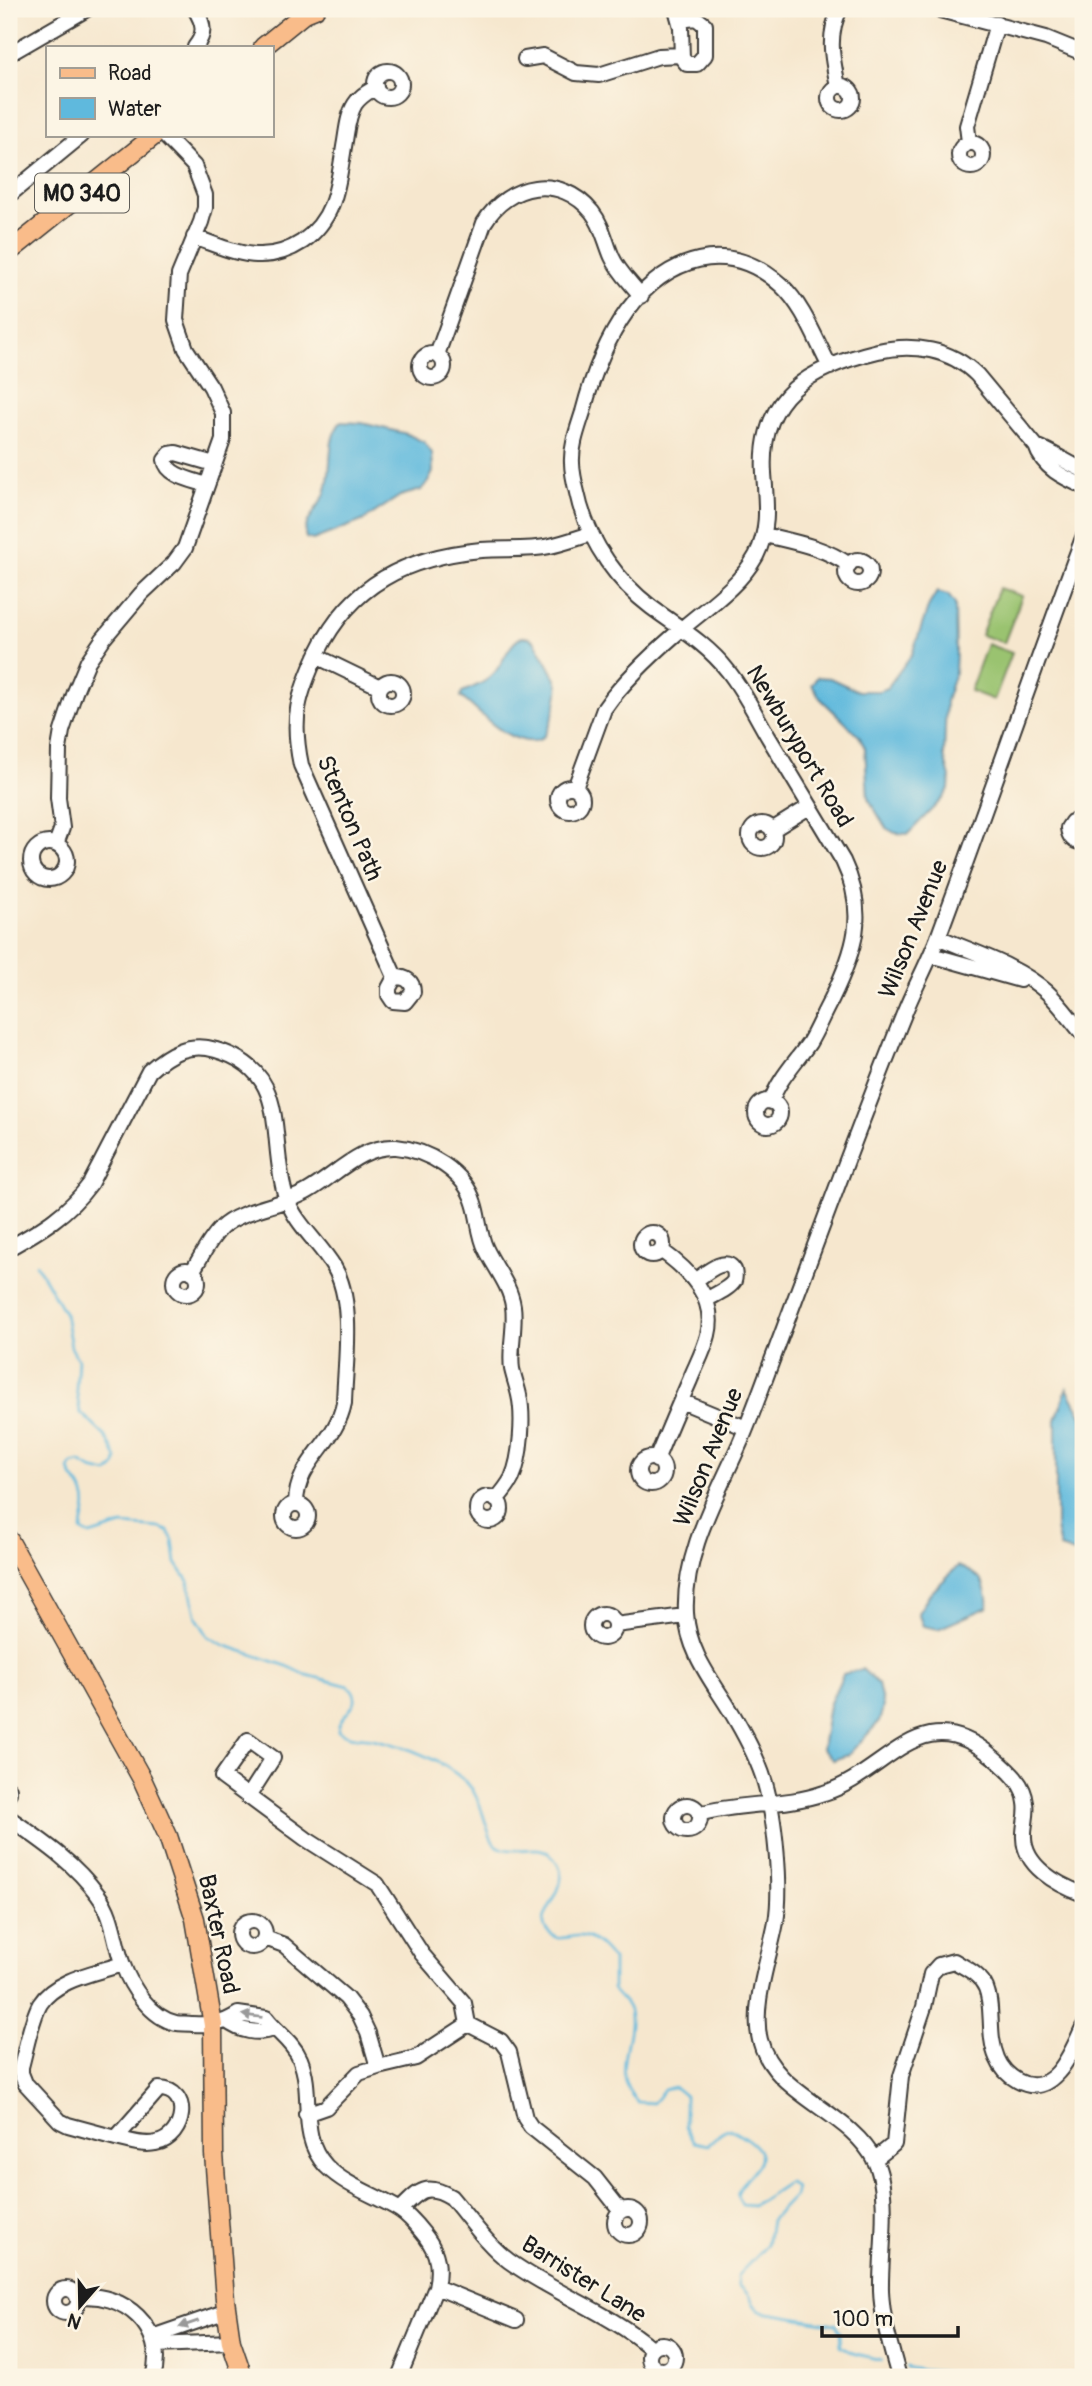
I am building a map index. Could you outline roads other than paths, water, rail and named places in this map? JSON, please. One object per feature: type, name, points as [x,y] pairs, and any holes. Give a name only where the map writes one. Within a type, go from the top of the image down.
[{"type":"main road","points":[[264,46],[310,10]]},
{"type":"main road","name":"MO 340","points":[[9,252],[154,136]]},
{"type":"main road","name":"Baxter Road","points":[[9,1540],[142,1779],[168,1836],[194,1919],[220,2023],[214,2154],[227,2311],[232,2342],[243,2377]]},
{"type":"street","points":[[9,54],[87,9]]},
{"type":"street","points":[[195,9],[204,27],[202,37],[196,46]]},
{"type":"street","points":[[838,86],[830,47],[835,19],[840,9]]},
{"type":"street","points":[[936,9],[1046,38],[1083,53]]},
{"type":"street","points":[[678,15],[696,18],[705,25],[705,55],[702,60],[692,65],[684,62],[681,55],[678,15]]},
{"type":"street","points":[[969,142],[967,126],[997,24]]},
{"type":"street","points":[[525,59],[543,56],[576,73],[599,75],[659,56],[681,55]]},
{"type":"street","points":[[194,237],[243,255],[268,256],[295,246],[318,230],[332,207],[354,105],[376,87]]},
{"type":"street","points":[[9,195],[81,136]]},
{"type":"street","points":[[56,844],[61,828],[58,798],[59,749],[75,692],[88,661],[103,639],[142,594],[174,564],[185,548],[223,440],[223,413],[211,387],[186,349],[176,320],[179,275],[205,208],[205,195],[194,166],[165,136]]},
{"type":"street","points":[[437,355],[484,223],[497,205],[517,192],[538,187],[551,188],[582,203],[599,223],[617,266],[641,296]]},
{"type":"street","name":"Newburyport Road","points":[[771,1102],[775,1089],[810,1041],[846,968],[853,948],[857,911],[851,877],[730,672],[683,628],[652,607],[615,574],[591,534],[571,463],[588,394],[606,350],[627,311],[656,280],[685,263],[713,257],[740,262],[771,277],[789,293],[830,367]]},
{"type":"street","points":[[575,788],[604,709],[612,698],[683,628],[722,596],[744,573],[756,555],[765,535],[767,519],[764,445],[772,418],[789,390],[830,367],[895,347],[925,348],[951,357],[968,367],[1035,446],[1040,459],[1083,486]]},
{"type":"street","points":[[1035,446],[1083,470]]},
{"type":"street","points":[[207,485],[170,471],[165,460],[170,454],[176,453],[214,464]]},
{"type":"street","name":"Stenton Path","points":[[395,977],[301,765],[295,737],[297,710],[301,690],[316,656],[339,616],[355,598],[382,579],[412,565],[448,554],[550,546],[591,534]]},
{"type":"street","points":[[765,535],[821,550],[849,565]]},
{"type":"street","name":"Wilson Avenue","points":[[899,2377],[884,2318],[881,2286],[883,2201],[874,2160],[844,2125],[775,2070],[760,2044],[759,2001],[778,1903],[769,1802],[764,1778],[737,1720],[710,1683],[696,1655],[685,1616],[687,1584],[692,1559],[746,1428],[901,1021],[938,937],[1083,538]]},
{"type":"street","points":[[316,656],[380,687]]},
{"type":"street","points":[[772,830],[809,807]]},
{"type":"street","points":[[1083,819],[1072,822],[1068,828],[1072,839],[1083,842]]},
{"type":"street","points":[[938,937],[1014,970],[1038,985],[1083,1034]]},
{"type":"street","points":[[931,955],[1038,985]]},
{"type":"street","points":[[9,1248],[51,1224],[90,1184],[149,1071],[160,1061],[183,1048],[198,1047],[225,1052],[247,1063],[265,1084],[273,1109],[280,1179],[288,1202],[301,1226],[333,1265],[344,1288],[347,1308],[342,1414],[335,1429],[304,1471],[296,1504]]},
{"type":"street","points":[[192,1272],[212,1239],[229,1222],[243,1215],[288,1202],[358,1157],[376,1149],[407,1149],[448,1168],[465,1185],[475,1205],[482,1241],[513,1303],[512,1365],[520,1396],[520,1429],[513,1477],[496,1500]]},
{"type":"street","points":[[656,1460],[708,1335],[709,1321],[706,1300],[695,1280],[662,1251]]},
{"type":"street","points":[[695,1280],[721,1265],[729,1265],[733,1269],[733,1283],[706,1300]]},
{"type":"street","points":[[681,1401],[746,1428]]},
{"type":"street","points":[[615,1625],[685,1616]]},
{"type":"street","points":[[699,1814],[717,1808],[821,1795],[859,1777],[912,1740],[924,1735],[950,1735],[978,1746],[1010,1771],[1024,1794],[1026,1812],[1023,1836],[1027,1852],[1036,1866],[1049,1878],[1083,1894]]},
{"type":"street","points":[[248,1797],[306,1839],[377,1884],[422,1954],[464,2003],[468,2024]]},
{"type":"street","points":[[9,1818],[60,1853],[100,1897],[110,1917],[122,1964],[144,2000],[167,2020],[176,2023],[220,2023],[237,2029],[265,2033],[273,2029],[292,2047],[300,2059],[305,2079],[308,2131],[314,2148],[326,2165],[343,2180],[401,2210],[432,2245],[439,2273],[436,2287],[399,2377]]},
{"type":"street","points":[[265,1938],[285,1945],[346,1998],[360,2016],[368,2033],[378,2067]]},
{"type":"street","points":[[874,2160],[894,2144],[901,2076],[924,2007],[931,1974],[939,1965],[954,1961],[979,1976],[987,1991],[990,2033],[997,2057],[1004,2070],[1031,2087],[1047,2082],[1057,2075],[1083,2027]]},
{"type":"street","points":[[116,2138],[159,2089],[171,2091],[177,2098],[182,2117],[179,2126],[166,2139],[157,2143],[141,2143],[116,2138],[68,2125],[61,2121],[25,2083],[20,2073],[37,2011],[47,1997],[63,1984],[122,1964]]},
{"type":"street","points":[[306,2114],[326,2107],[359,2073],[416,2058],[468,2024]]},
{"type":"street","points":[[468,2024],[501,2041],[509,2052],[525,2118],[531,2127],[595,2178],[621,2211]]},
{"type":"street","name":"Barrister Lane","points":[[401,2210],[416,2194],[425,2189],[443,2192],[451,2197],[507,2259],[630,2330],[652,2349]]},
{"type":"street","points":[[436,2287],[516,2320]]},
{"type":"street","points":[[78,2297],[91,2295],[123,2304],[135,2312],[145,2323],[153,2341],[156,2357],[153,2377]]},
{"type":"street","points":[[153,2341],[227,2311]]},
{"type":"street","points":[[153,2341],[232,2342]]},
{"type":"water","points":[[341,422],[362,423],[407,434],[424,442],[432,453],[433,472],[421,490],[400,496],[362,521],[313,540],[306,538],[306,527],[328,484],[331,446]]},
{"type":"water","points":[[937,592],[948,595],[955,604],[955,672],[946,701],[944,756],[950,777],[949,789],[908,834],[895,833],[886,828],[868,798],[865,748],[859,736],[820,698],[812,685],[817,677],[830,678],[858,691],[879,691],[887,688],[912,654],[929,605]]},
{"type":"water","points":[[522,637],[529,637],[535,642],[558,685],[549,727],[543,737],[533,741],[505,733],[461,697],[462,692],[492,676],[510,648]]},
{"type":"water","points":[[1067,1388],[1083,1418],[1083,1556],[1060,1548],[1056,1528],[1056,1420]]},
{"type":"water","points":[[958,1566],[977,1576],[984,1585],[988,1607],[938,1629],[923,1626],[918,1613],[930,1594]]},
{"type":"water","points":[[862,1669],[878,1684],[883,1707],[879,1722],[848,1755],[833,1760],[822,1749],[829,1705],[843,1674]]},
{"type":"waterway","points":[[36,1264],[65,1314],[71,1347],[78,1360],[76,1388],[80,1412],[106,1437],[117,1458],[116,1465],[108,1473],[91,1469],[80,1462],[72,1464],[69,1469],[85,1499],[82,1531],[90,1535],[122,1525],[168,1531],[173,1540],[176,1563],[188,1581],[197,1618],[208,1636],[224,1645],[303,1674],[349,1686],[354,1693],[354,1704],[342,1719],[338,1731],[397,1745],[445,1766],[471,1788],[497,1846],[510,1850],[537,1849],[548,1853],[559,1866],[561,1878],[544,1922],[547,1930],[558,1938],[578,1936],[595,1941],[613,1960],[613,1989],[629,2011],[629,2033],[623,2068],[629,2091],[638,2102],[653,2103],[664,2090],[674,2087],[685,2096],[685,2127],[694,2142],[708,2145],[727,2129],[737,2132],[755,2146],[760,2153],[760,2160],[740,2187],[737,2196],[742,2205],[753,2206],[789,2182],[796,2188],[794,2196],[771,2220],[767,2245],[737,2276],[738,2286],[762,2312],[836,2324],[840,2332],[841,2347],[881,2360]]},
{"type":"waterway","points":[[907,2367],[962,2377]]}]
